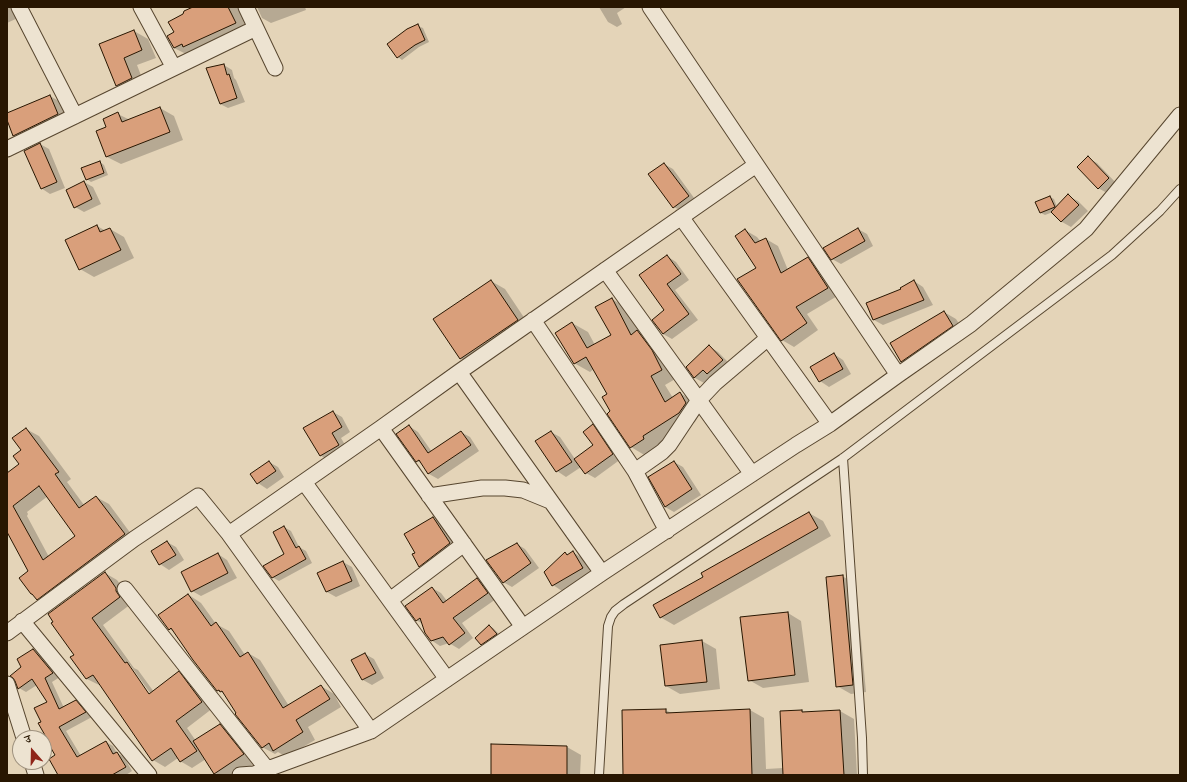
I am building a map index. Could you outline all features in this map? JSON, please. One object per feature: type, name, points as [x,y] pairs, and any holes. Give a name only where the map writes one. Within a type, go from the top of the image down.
[{"type":"street","points":[[19,7],[75,116]]},
{"type":"street","points":[[141,7],[174,68]]},
{"type":"street","points":[[246,7],[275,68]]},
{"type":"street","points":[[650,7],[898,375]]},
{"type":"street","points":[[7,149],[256,28]]},
{"type":"street","points":[[240,775],[254,774],[371,731],[602,573],[830,424],[971,324],[1086,229],[1180,115]]},
{"type":"street","points":[[230,534],[756,165]]},
{"type":"street","points":[[681,217],[830,424]]},
{"type":"street","points":[[605,270],[752,474]]},
{"type":"street","points":[[533,320],[635,471],[667,531]]},
{"type":"street","points":[[635,471],[662,452],[669,445],[699,400],[721,378],[768,338]]},
{"type":"street","points":[[459,372],[602,573]]},
{"type":"street","points":[[381,428],[523,627]]},
{"type":"street","points":[[304,482],[447,679]]},
{"type":"street","points":[[429,496],[482,488],[505,488],[523,490],[550,501]]},
{"type":"street","points":[[7,633],[134,539],[198,496],[230,534],[371,731]]},
{"type":"street","points":[[390,600],[464,544]]},
{"type":"street","points":[[125,589],[267,769]]},
{"type":"street","points":[[22,621],[149,775]]},
{"type":"street","points":[[7,684],[21,730]]},
{"type":"lane","points":[[599,775],[608,626],[610,617],[615,611],[843,458],[1112,255],[1160,211],[1180,189]]},
{"type":"lane","points":[[843,458],[862,738],[863,775]]},
{"type":"building","points":[[193,7],[228,7],[236,23],[183,47],[182,44],[174,48],[167,36],[174,32],[168,22],[183,14],[184,11]]},
{"type":"building","points":[[418,24],[425,40],[415,45],[397,58],[387,44],[407,29]]},
{"type":"building","points":[[134,30],[142,50],[124,58],[132,78],[116,86],[99,44]]},
{"type":"building","points":[[224,64],[237,98],[220,104],[206,68]]},
{"type":"building","points":[[50,95],[58,114],[13,136],[7,120],[7,113]]},
{"type":"building","points":[[160,107],[170,132],[106,157],[96,131],[106,127],[103,119],[118,112],[122,122]]},
{"type":"building","points":[[40,143],[57,182],[41,189],[24,151]]},
{"type":"building","points":[[1088,156],[1109,178],[1098,189],[1077,167]]},
{"type":"building","points":[[100,161],[104,173],[86,180],[81,168]]},
{"type":"building","points":[[664,163],[689,196],[673,208],[648,174]]},
{"type":"building","points":[[84,181],[92,199],[74,208],[66,190]]},
{"type":"building","points":[[1068,194],[1079,205],[1061,222],[1051,212]]},
{"type":"building","points":[[1050,196],[1055,207],[1040,213],[1035,202]]},
{"type":"building","points":[[97,225],[100,232],[110,228],[121,250],[79,270],[65,240]]},
{"type":"building","points":[[858,228],[865,241],[831,260],[823,248]]},
{"type":"building","points":[[745,229],[755,243],[766,238],[781,273],[808,257],[828,288],[796,307],[807,323],[781,341],[737,279],[756,268],[735,236]]},
{"type":"building","points":[[667,255],[681,274],[667,284],[689,314],[663,334],[652,320],[664,310],[639,275]]},
{"type":"building","points":[[491,280],[518,320],[460,359],[433,319]]},
{"type":"building","points":[[914,280],[924,300],[873,320],[866,303],[901,289],[900,288]]},
{"type":"building","points":[[612,298],[631,335],[637,330],[652,350],[662,370],[651,376],[665,402],[680,392],[686,403],[679,413],[643,436],[644,439],[630,448],[607,414],[610,411],[602,397],[607,394],[586,357],[574,364],[555,333],[572,322],[587,348],[611,335],[595,307]]},
{"type":"building","points":[[944,311],[953,326],[901,362],[890,343]]},
{"type":"building","points":[[709,345],[723,360],[707,374],[703,370],[694,378],[686,367]]},
{"type":"building","points":[[834,353],[843,369],[819,382],[810,367]]},
{"type":"building","points":[[333,411],[342,427],[332,433],[339,445],[320,456],[303,428]]},
{"type":"building","points":[[593,424],[613,454],[585,474],[574,459],[593,445],[583,432]]},
{"type":"building","points":[[409,425],[428,453],[461,431],[471,445],[428,474],[419,460],[416,462],[396,434]]},
{"type":"building","points":[[26,428],[59,472],[55,474],[79,508],[96,496],[125,534],[37,600],[19,578],[28,571],[7,532],[7,473],[19,464],[13,456],[21,450],[12,438]],"holes":[[[39,486],[75,536],[43,560],[13,506]]]},
{"type":"building","points":[[551,431],[572,462],[556,472],[535,441]]},
{"type":"building","points":[[269,461],[276,471],[257,484],[250,474]]},
{"type":"building","points":[[674,461],[692,489],[665,507],[648,477]]},
{"type":"building","points":[[809,512],[818,528],[660,618],[653,605],[703,577],[701,573]]},
{"type":"building","points":[[433,517],[450,543],[419,567],[412,554],[415,553],[404,534]]},
{"type":"building","points":[[284,526],[296,548],[299,546],[306,559],[272,578],[263,566],[284,554],[273,532]]},
{"type":"building","points":[[167,541],[176,555],[159,565],[151,551]]},
{"type":"building","points":[[517,543],[531,563],[503,583],[486,560]]},
{"type":"building","points":[[573,551],[583,568],[552,586],[544,572],[565,552],[567,555]]},
{"type":"building","points":[[218,553],[228,573],[191,592],[181,572]]},
{"type":"building","points":[[343,561],[352,581],[326,592],[317,573]]},
{"type":"building","points":[[105,572],[116,588],[116,591],[120,597],[92,618],[125,663],[127,662],[149,694],[179,671],[202,702],[176,721],[197,751],[180,762],[171,748],[152,761],[93,675],[86,679],[70,657],[74,655],[51,623],[53,622],[48,614]]},
{"type":"building","points":[[843,575],[853,685],[836,687],[826,577]]},
{"type":"building","points":[[477,578],[488,593],[453,618],[465,633],[449,645],[443,637],[431,641],[425,633],[420,618],[416,621],[405,606],[432,587],[443,603]]},
{"type":"building","points":[[188,594],[211,626],[216,622],[240,657],[248,652],[283,708],[321,685],[330,699],[296,720],[303,732],[273,751],[269,743],[262,748],[235,714],[236,713],[222,691],[217,691],[171,628],[169,630],[158,615]]},
{"type":"building","points":[[788,612],[795,675],[748,681],[740,617]]},
{"type":"building","points":[[489,625],[497,634],[481,645],[475,638]]},
{"type":"building","points":[[702,640],[707,682],[665,686],[660,645]]},
{"type":"building","points":[[33,649],[53,673],[45,678],[59,709],[76,700],[86,712],[59,727],[77,757],[106,741],[113,754],[117,752],[126,767],[112,775],[58,775],[52,764],[52,757],[55,755],[52,750],[52,730],[42,730],[38,723],[41,722],[34,708],[47,702],[32,679],[18,689],[15,681],[10,676],[21,667],[17,659]]},
{"type":"building","points":[[365,653],[376,673],[362,680],[351,660]]},
{"type":"building","points":[[666,709],[666,713],[750,709],[752,775],[623,775],[622,710]]},
{"type":"building","points":[[802,710],[802,712],[840,710],[844,775],[783,775],[780,711]]},
{"type":"building","points":[[220,724],[244,754],[214,774],[193,741]]},
{"type":"building","points":[[491,744],[567,746],[567,775],[491,775]]}]
